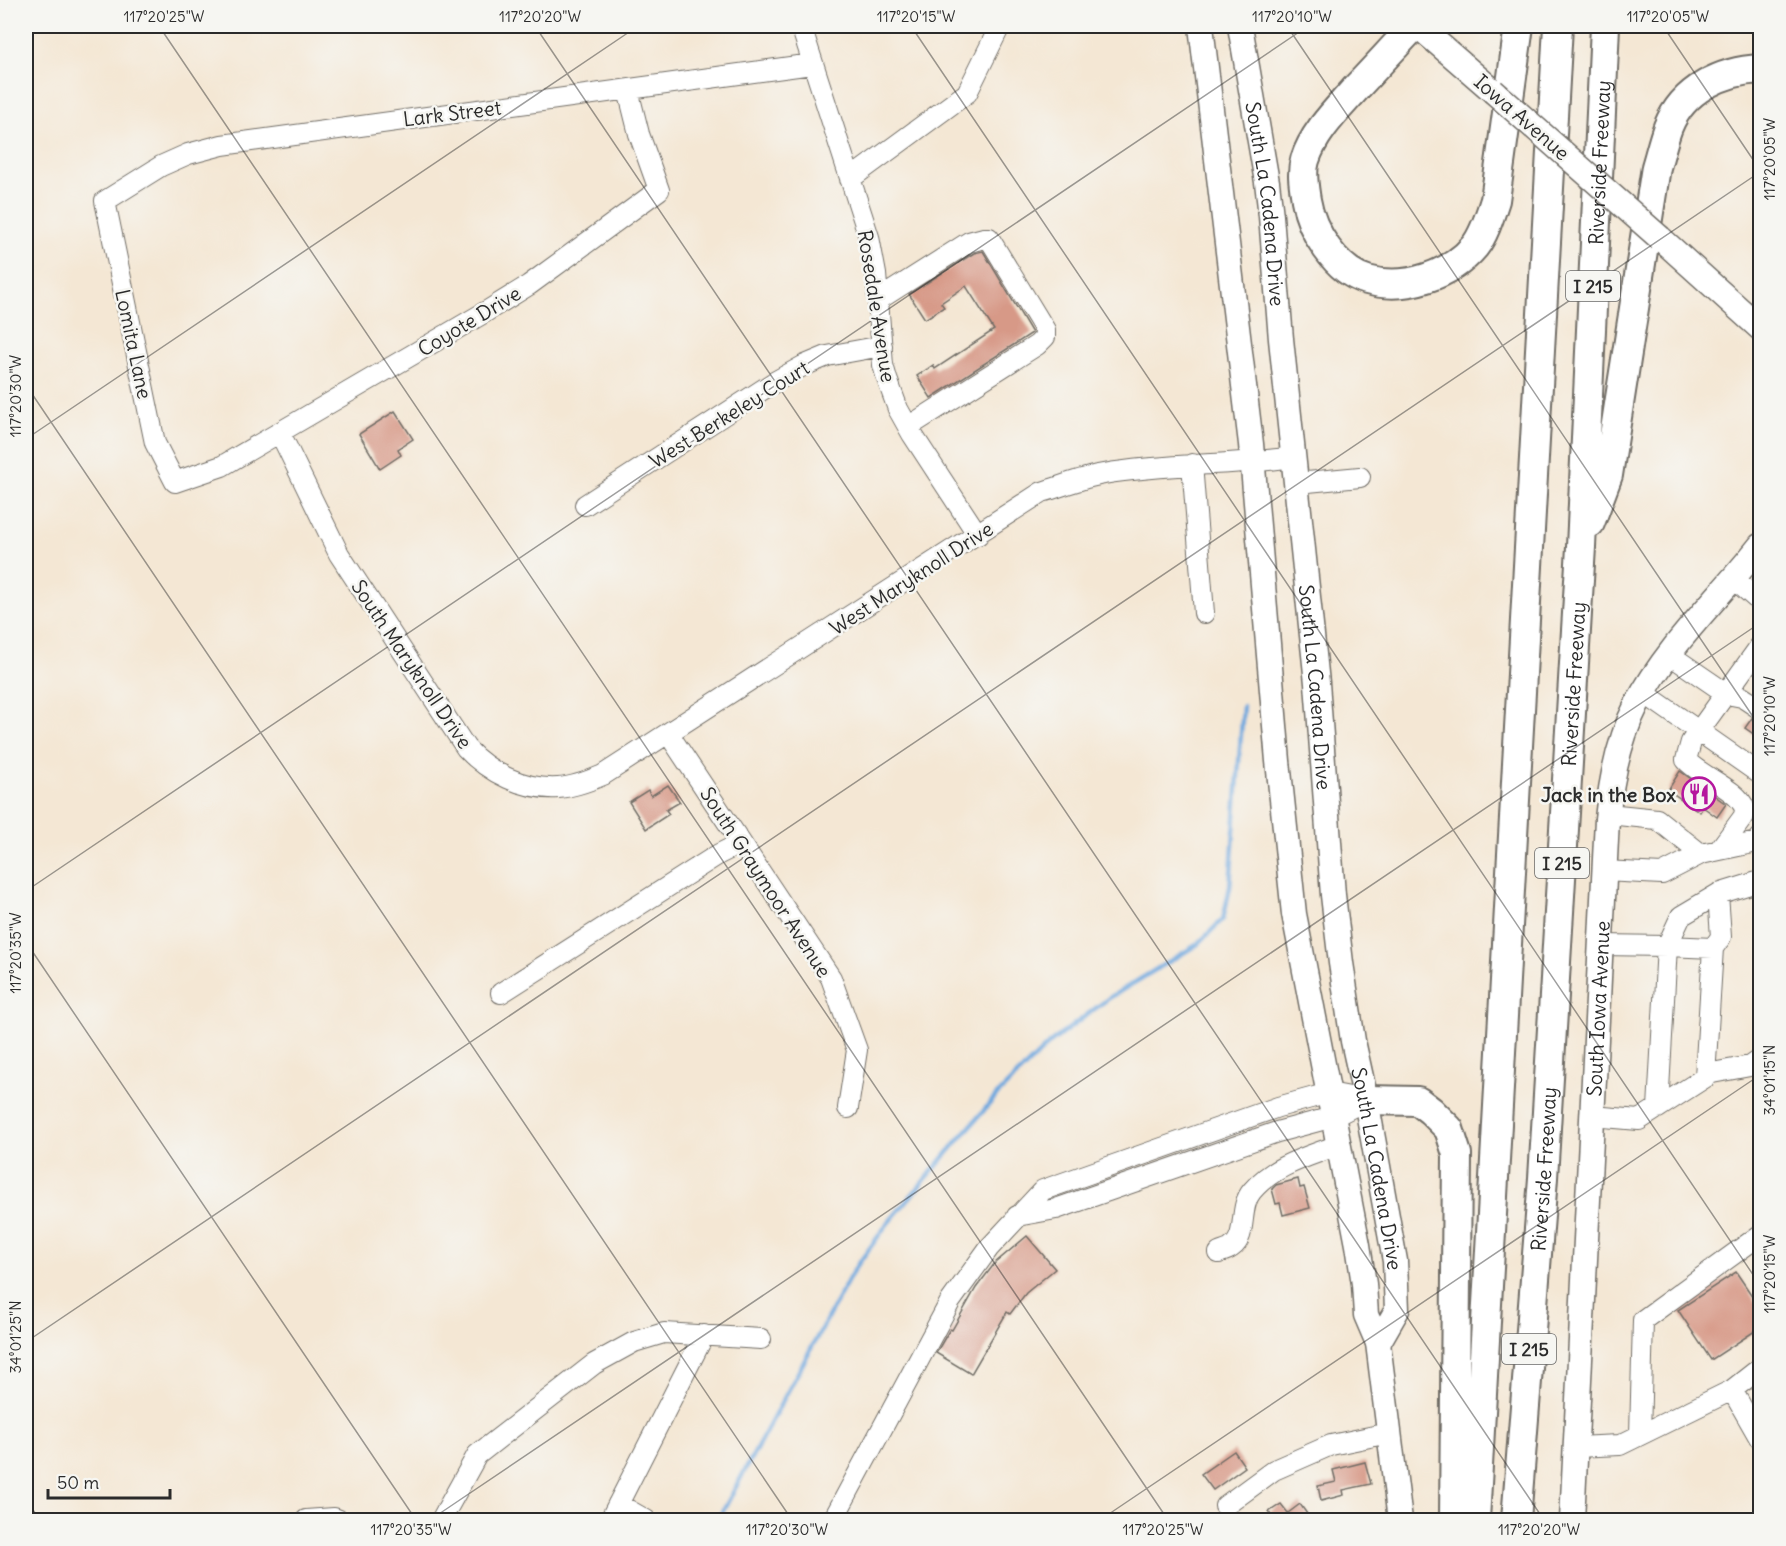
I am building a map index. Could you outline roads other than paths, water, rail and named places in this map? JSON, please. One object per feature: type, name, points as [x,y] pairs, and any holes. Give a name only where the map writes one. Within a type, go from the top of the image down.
[{"type":"highway","points":[[1416,26],[1331,117],[1314,139],[1305,160],[1302,178],[1308,214],[1330,253],[1347,268],[1366,280],[1384,283],[1404,283],[1424,279],[1464,257],[1477,244],[1495,200],[1519,26]]},
{"type":"highway","name":"I 215","points":[[1475,1521],[1558,26]]},
{"type":"highway","name":"Riverside Freeway","points":[[1516,1521],[1543,1178],[1581,547],[1605,26]]},
{"type":"highway","points":[[1581,547],[1608,475],[1656,167],[1668,125],[1683,102],[1701,86],[1740,71],[1761,69]]},
{"type":"highway","points":[[1366,1100],[1418,1101],[1449,1129],[1457,1154],[1454,1521]]},
{"type":"main road","name":"South La Cadena Drive","points":[[1201,26],[1252,463],[1294,914],[1358,1245],[1366,1315],[1378,1343],[1400,1521]]},
{"type":"main road","name":"South La Cadena Drive","points":[[1240,26],[1267,182],[1317,683],[1333,895],[1353,1041],[1395,1261],[1397,1310],[1378,1343]]},
{"type":"main road","name":"Iowa Avenue","points":[[1416,26],[1761,328]]},
{"type":"main road","name":"South Iowa Avenue","points":[[1572,1521],[1608,814],[1612,780],[1621,744],[1636,705],[1658,670],[1761,546]]},
{"type":"street","name":"Rosedale Avenue","points":[[801,26],[869,237],[876,274],[883,365],[887,379],[908,427],[978,535]]},
{"type":"street","points":[[850,179],[967,93],[1000,26]]},
{"type":"street","name":"Lark Street","points":[[105,201],[160,166],[188,154],[222,145],[812,64]]},
{"type":"street","name":"Coyote Drive","points":[[175,482],[222,466],[529,285],[659,190],[639,134],[628,90]]},
{"type":"street","name":"Lomita Lane","points":[[105,201],[154,442],[175,482]]},
{"type":"street","points":[[878,300],[969,242],[989,238],[1045,330],[1045,337],[1037,345],[908,427]]},
{"type":"street","name":"West Berkeley Court","points":[[585,505],[776,381],[803,366],[827,356],[882,346]]},
{"type":"street","name":"South Maryknoll Drive","points":[[280,433],[339,554],[466,748],[480,763],[500,774],[536,787],[560,788]]},
{"type":"street","name":"West Maryknoll Drive","points":[[560,788],[581,784],[603,775],[1042,492],[1103,474],[1192,464],[1252,463],[1294,457]]},
{"type":"street","points":[[1192,464],[1204,614]]},
{"type":"street","points":[[1297,483],[1360,477]]},
{"type":"street","points":[[1734,579],[1761,602]]},
{"type":"street","points":[[1710,852],[1744,816],[1745,809],[1739,798],[1686,760],[1691,742],[1726,694],[1755,667],[1761,646]]},
{"type":"street","points":[[1670,655],[1726,694],[1742,697],[1761,709]]},
{"type":"street","points":[[1644,693],[1761,774]]},
{"type":"street","name":"South Graymoor Avenue","points":[[668,733],[831,978],[857,1050],[848,1108]]},
{"type":"street","points":[[1608,814],[1657,819],[1710,852]]},
{"type":"street","points":[[1605,871],[1662,874],[1710,852],[1757,842],[1761,838]]},
{"type":"street","points":[[501,993],[720,854],[741,843]]},
{"type":"street","points":[[1658,1108],[1667,946],[1681,916],[1718,894],[1761,881]]},
{"type":"street","points":[[1706,1077],[1713,948],[1720,937],[1718,894]]},
{"type":"street","points":[[1601,945],[1713,948]]},
{"type":"street","points":[[1592,1116],[1639,1120],[1712,1073],[1750,1066],[1761,1059]]},
{"type":"street","points":[[833,1521],[950,1302],[989,1248],[1043,1190],[1278,1107],[1329,1093],[1366,1100]]},
{"type":"street","points":[[1017,1216],[1056,1209],[1277,1132],[1333,1117],[1366,1100]]},
{"type":"street","points":[[1220,1253],[1234,1246],[1242,1232],[1243,1209],[1251,1192],[1268,1176],[1277,1169],[1338,1145]]},
{"type":"street","points":[[1640,1435],[1643,1320],[1761,1235]]},
{"type":"street","points":[[441,1521],[477,1455],[594,1364],[634,1342],[664,1333],[760,1339]]},
{"type":"street","points":[[646,1521],[614,1512],[704,1335]]},
{"type":"street","points":[[1576,1447],[1620,1445],[1732,1390],[1761,1368]]},
{"type":"street","points":[[1732,1390],[1761,1439]]},
{"type":"street","points":[[1224,1506],[1275,1470],[1331,1445],[1389,1433]]},
{"type":"street","points":[[306,1521],[334,1518],[339,1521]]},
{"type":"waterway","points":[[718,1520],[853,1271],[888,1223],[997,1095],[1050,1043],[1109,998],[1198,944],[1223,919],[1230,887],[1243,706]]},
{"type":"place","name":"Jack in the Box","points":[[1699,794]]}]
